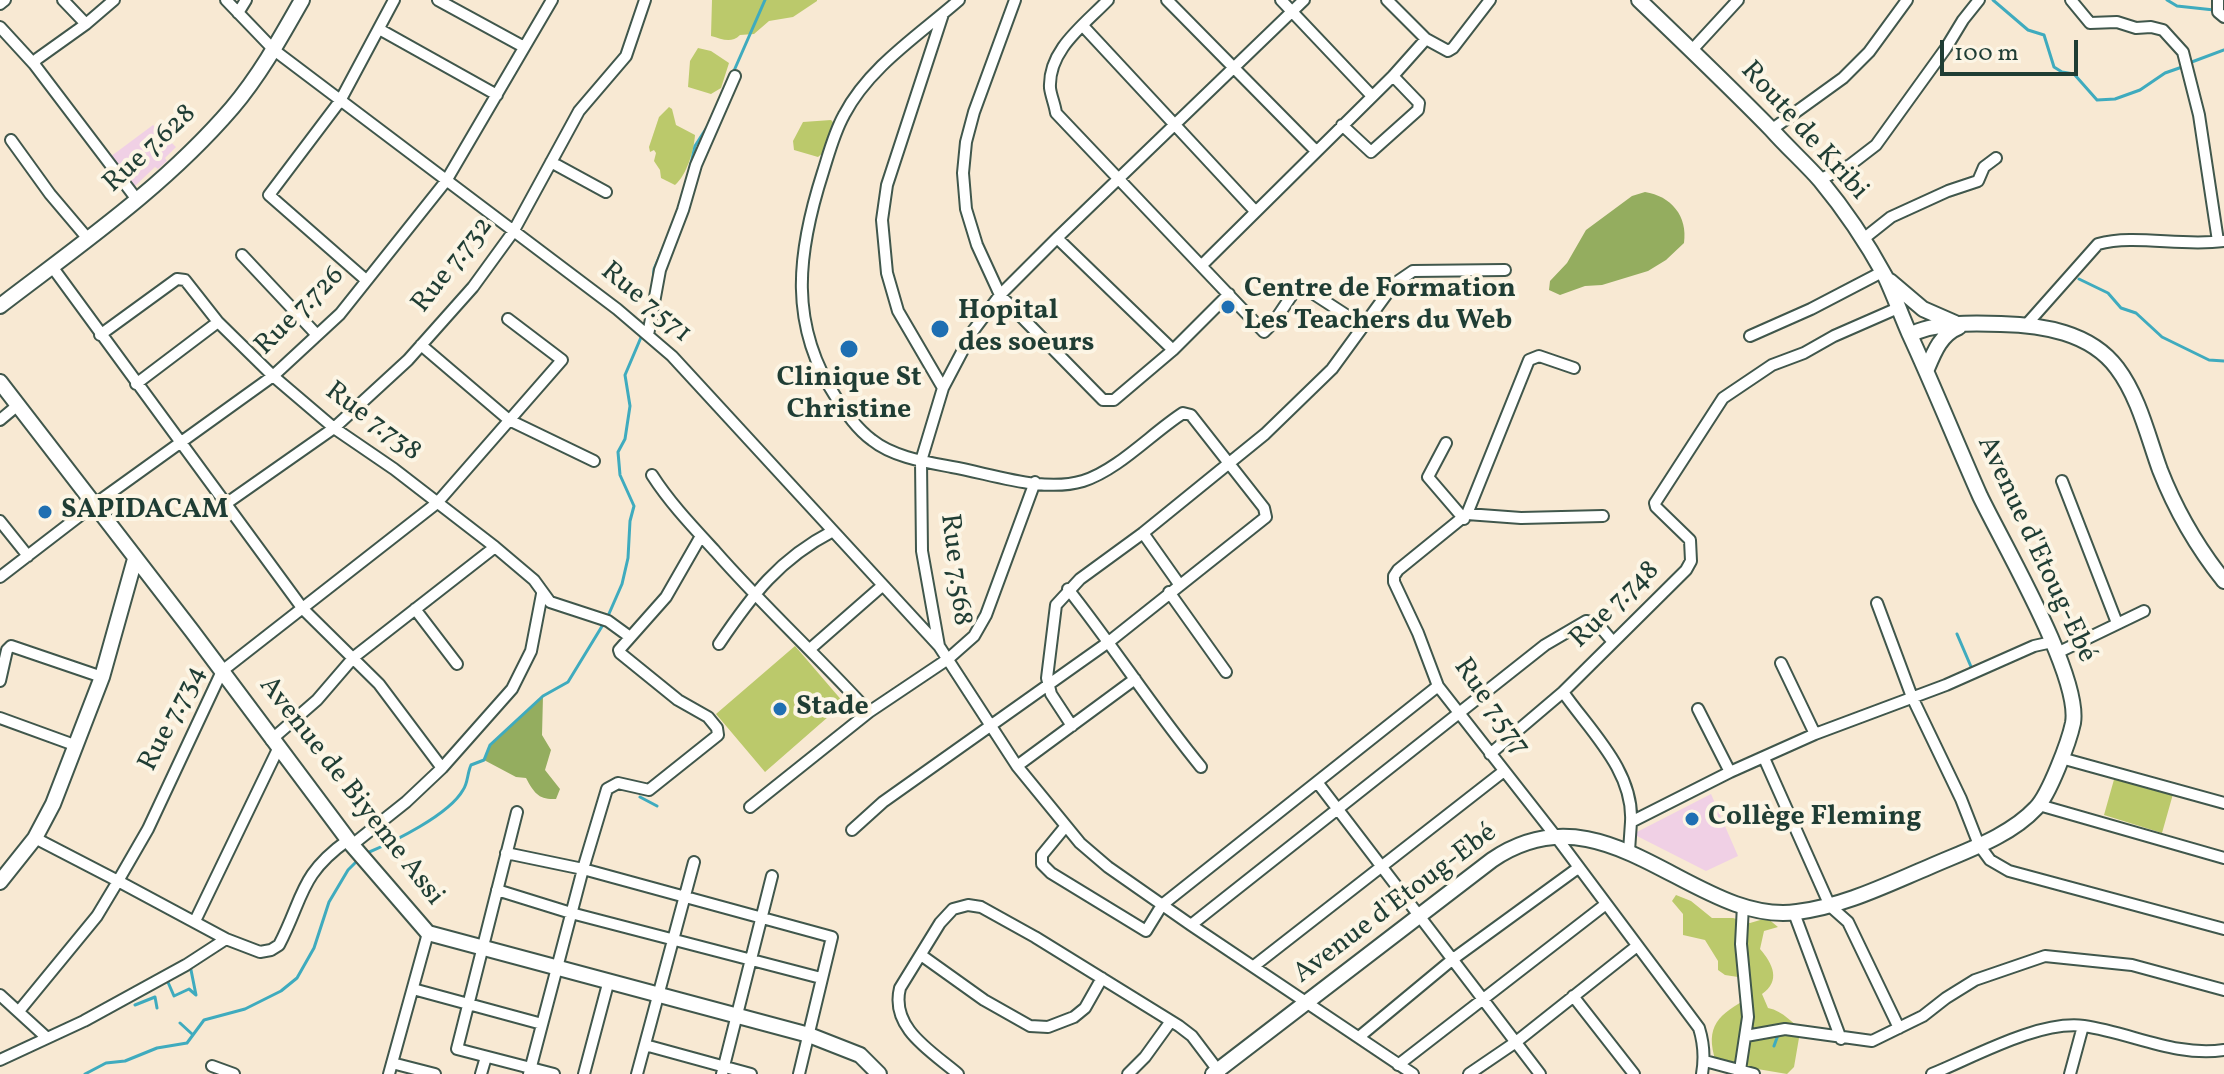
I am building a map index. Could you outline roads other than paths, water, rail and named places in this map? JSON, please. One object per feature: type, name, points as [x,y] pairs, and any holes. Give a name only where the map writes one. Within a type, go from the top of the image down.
[{"type":"main road","name":"Rue 7.628","points":[[1,303],[53,268],[138,201],[194,149],[234,106],[274,50],[302,0]]},
{"type":"main road","name":"Route de Kribi","points":[[1642,1],[1819,180],[1883,274],[1910,335]]},
{"type":"main road","points":[[1883,274],[1923,309],[1934,316],[1963,325]]},
{"type":"main road","points":[[1910,335],[1930,328],[2027,324],[2067,334],[2097,350],[2117,368],[2132,395],[2187,531],[2224,581]]},
{"type":"main road","points":[[1927,369],[1936,348],[1945,337],[1963,325]]},
{"type":"main road","name":"Avenue d'Etoug-Ebé","points":[[1218,1073],[1504,852],[1535,840],[1557,838],[1605,843],[1629,851],[1743,905],[1794,913],[1830,906],[1979,845],[2005,831],[2039,805],[2061,758],[2072,725],[2072,695],[2054,648],[1981,497],[1910,335]]},
{"type":"main road","name":"Avenue de Biyeme Assi","points":[[0,382],[350,843],[428,933],[809,1035],[860,1055],[879,1074]]},
{"type":"main road","points":[[0,882],[35,838],[53,804],[102,677],[135,559]]},
{"type":"street","points":[[0,4],[5,0]]},
{"type":"street","points":[[63,0],[86,24]]},
{"type":"street","points":[[34,64],[114,0]]},
{"type":"street","name":"Rue 7.571","points":[[226,0],[274,50],[672,356],[939,646]]},
{"type":"street","points":[[238,13],[246,0]]},
{"type":"street","points":[[366,280],[269,195],[340,101],[394,0]]},
{"type":"street","points":[[438,0],[524,47]]},
{"type":"street","name":"Rue 7.726","points":[[0,577],[95,504],[273,376],[340,314],[446,181],[552,0]]},
{"type":"street","name":"Rue 7.732","points":[[227,503],[334,428],[421,345],[473,287],[513,232],[579,111],[626,56],[645,0]]},
{"type":"street","points":[[852,830],[903,788],[1110,641],[1266,517],[1264,508],[1191,415],[1183,413],[1101,474],[1070,484],[1035,482],[921,461],[874,442],[851,421],[819,369],[809,342],[802,307],[800,281],[803,249],[815,197],[843,116],[858,93],[903,46],[959,0]]},
{"type":"street","points":[[1015,0],[974,112],[966,142],[963,173],[966,209],[977,245],[1000,295],[1103,400],[1114,400],[1173,350],[1229,294]]},
{"type":"street","points":[[1108,0],[1064,43],[1054,63],[1050,87],[1056,113],[1203,264],[1264,332],[1277,321],[1300,285],[1363,326]]},
{"type":"street","points":[[1167,0],[1316,151]]},
{"type":"street","points":[[1281,0],[1372,96]]},
{"type":"street","name":"Rue 7.568","points":[[1304,0],[1057,238],[1000,295],[973,331],[943,388],[921,461],[922,551],[939,646],[1017,766],[1089,853],[1413,1074]]},
{"type":"street","points":[[1387,0],[1426,39],[1450,51],[1490,0]]},
{"type":"street","points":[[1692,50],[1738,0]]},
{"type":"street","points":[[1771,130],[1843,78],[1869,52],[1907,0]]},
{"type":"street","points":[[1819,180],[1850,165],[1876,145],[1979,0]]},
{"type":"street","points":[[2027,324],[2098,244],[2111,241],[2187,244],[2221,241],[2199,115],[2183,52],[2163,30],[2136,28],[2117,22],[2090,23],[2071,0]]},
{"type":"street","points":[[2218,0],[2218,12],[2224,17]]},
{"type":"street","points":[[943,14],[887,185],[882,220],[887,273],[898,311],[943,388]]},
{"type":"street","points":[[1083,26],[1255,211]]},
{"type":"street","points":[[0,27],[34,64],[138,201]]},
{"type":"street","points":[[379,29],[497,95]]},
{"type":"street","points":[[1203,264],[1393,76],[1426,39]]},
{"type":"street","points":[[648,335],[660,270],[696,165],[735,76]]},
{"type":"street","points":[[1342,125],[1371,152],[1418,110],[1419,103],[1393,76]]},
{"type":"street","points":[[11,140],[50,194],[89,240]]},
{"type":"street","points":[[1862,240],[1891,217],[1978,181],[1984,167],[1996,158]]},
{"type":"street","points":[[551,162],[606,192]]},
{"type":"street","points":[[1057,238],[1173,350]]},
{"type":"street","points":[[242,255],[317,335]]},
{"type":"street","points":[[53,268],[303,609],[379,684],[442,768]]},
{"type":"street","points":[[1072,726],[1051,694],[1048,661],[1056,605],[1068,589],[1230,465],[1265,434],[1332,369],[1394,284],[1413,271],[1505,270]]},
{"type":"street","points":[[1750,336],[1883,274]]},
{"type":"street","name":"Rue 7.738","points":[[100,335],[177,279],[185,280],[218,322],[273,376],[334,428],[394,469],[495,547],[534,580],[542,594],[559,606],[608,621],[630,637]]},
{"type":"street","name":"Rue 7.748","points":[[1490,754],[1563,692],[1662,595],[1691,561],[1690,540],[1655,503],[1723,398],[1772,365],[1898,308]]},
{"type":"street","name":"Rue 7.734","points":[[19,1011],[97,916],[118,881],[148,829],[222,671],[437,503],[562,360],[508,319]]},
{"type":"street","points":[[136,384],[218,322]]},
{"type":"street","points":[[421,345],[509,420],[594,461]]},
{"type":"street","name":"Rue 7.577","points":[[1574,368],[1539,356],[1529,360],[1466,517],[1394,576],[1394,582],[1438,686],[1699,1028],[1704,1042],[1702,1074]]},
{"type":"street","points":[[0,420],[18,405]]},
{"type":"street","points":[[1446,443],[1428,477],[1466,517],[1603,516]]},
{"type":"street","points":[[652,475],[671,504],[753,594],[869,712]]},
{"type":"street","points":[[2062,481],[2117,623]]},
{"type":"street","points":[[750,807],[869,712],[948,659],[974,636],[986,615],[1035,482]]},
{"type":"street","points":[[0,521],[28,556]]},
{"type":"street","points":[[719,644],[753,594],[802,547],[833,531]]},
{"type":"street","points":[[1143,533],[1179,584]]},
{"type":"street","points":[[530,1071],[607,789],[618,783],[649,790],[718,735],[717,728],[708,717],[678,700],[620,653],[620,647],[666,597],[701,536]]},
{"type":"street","points":[[195,921],[275,745],[354,657],[495,547]]},
{"type":"street","points":[[810,649],[882,586]]},
{"type":"street","points":[[1068,589],[1110,641],[1201,767]]},
{"type":"street","points":[[1169,592],[1226,672]]},
{"type":"street","points":[[35,838],[226,939],[260,952],[271,950],[279,945],[300,893],[317,865],[406,802],[442,768],[512,689],[531,651],[542,594]]},
{"type":"street","points":[[1877,603],[1912,697],[1961,799],[1979,845],[1990,860],[2009,871],[2224,929]]},
{"type":"street","points":[[415,609],[457,664]]},
{"type":"street","points":[[1631,822],[1815,734],[2034,646],[2054,648],[2144,611]]},
{"type":"street","points":[[1191,925],[1545,645],[1586,621],[1597,623],[1613,642]]},
{"type":"street","points":[[0,681],[7,650],[11,646],[102,677]]},
{"type":"street","points":[[1781,663],[1815,734]]},
{"type":"street","points":[[1017,766],[1135,679]]},
{"type":"street","points":[[1065,827],[1042,855],[1042,864],[1051,873],[1144,931],[1162,905],[1438,686]]},
{"type":"street","points":[[1563,692],[1603,744],[1629,790],[1632,805],[1629,851]]},
{"type":"street","points":[[1698,709],[1730,772]]},
{"type":"street","points":[[0,718],[77,746]]},
{"type":"street","points":[[1764,758],[1830,906],[1848,922],[1899,1028]]},
{"type":"street","points":[[2061,758],[2224,803]]},
{"type":"street","points":[[1254,966],[1504,771]]},
{"type":"street","points":[[1317,782],[1540,1074]]},
{"type":"street","points":[[2039,805],[2224,858]]},
{"type":"street","points":[[517,812],[457,1049],[530,1071],[554,1074]]},
{"type":"street","points":[[506,853],[685,895],[832,937],[799,1074]]},
{"type":"street","points":[[637,1074],[694,862]]},
{"type":"street","points":[[1359,1037],[1453,959],[1578,868]]},
{"type":"street","points":[[723,1070],[772,876]]},
{"type":"street","points":[[497,890],[571,913],[821,978]]},
{"type":"street","points":[[1398,1065],[1606,904]]},
{"type":"street","points":[[958,1074],[914,1036],[903,1024],[897,1009],[900,988],[940,923],[953,909],[968,905],[981,907],[1171,1021],[1192,1036],[1218,1073]]},
{"type":"street","points":[[1740,1070],[1748,1017],[1741,944],[1743,905]]},
{"type":"street","points":[[1794,913],[1841,1039]]},
{"type":"street","points":[[428,933],[391,1069],[435,1074]]},
{"type":"street","points":[[0,1060],[84,1021],[186,965],[226,939]]},
{"type":"street","points":[[1469,1074],[1516,1042],[1637,946]]},
{"type":"street","points":[[921,955],[984,1000],[1030,1026],[1063,1024],[1074,1017],[1085,1008],[1102,978]]},
{"type":"street","points":[[1746,1036],[1785,1029],[1872,1041],[1923,1016],[1975,980],[2045,956],[2132,965],[2224,990]]},
{"type":"street","points":[[584,1074],[609,980]]},
{"type":"street","points":[[413,989],[542,1024]]},
{"type":"street","points":[[0,995],[46,1037]]},
{"type":"street","points":[[1573,996],[1634,1074]]},
{"type":"street","points":[[1128,1074],[1145,1057],[1171,1021]]},
{"type":"street","points":[[2070,1074],[2083,1026]]},
{"type":"street","points":[[1932,1074],[2049,1027],[2083,1026],[2182,1051],[2224,1050]]},
{"type":"street","points":[[645,1045],[723,1070],[751,1074]]},
{"type":"street","points":[[481,1074],[486,1057]]},
{"type":"street","points":[[1705,1061],[1754,1074]]},
{"type":"street","points":[[212,1066],[234,1074]]},
{"type":"waterway","points":[[733,73],[765,0]]},
{"type":"waterway","points":[[1993,0],[2028,30],[2044,35],[2054,67],[2074,74],[2097,100],[2115,99],[2140,90],[2165,73],[2185,66]]},
{"type":"waterway","points":[[2167,0],[2177,6],[2214,10]]},
{"type":"waterway","points":[[2189,63],[2224,50]]},
{"type":"waterway","points":[[690,168],[695,146],[709,124]]},
{"type":"waterway","points":[[653,281],[654,269],[667,239]]},
{"type":"waterway","points":[[2079,279],[2108,293],[2121,308],[2136,313],[2162,337],[2209,360],[2224,361]]},
{"type":"waterway","points":[[608,616],[622,584],[628,558],[634,506],[620,475],[618,452],[625,439],[630,406],[625,375],[642,335]]},
{"type":"waterway","points":[[367,853],[420,827],[446,809],[465,787],[471,765],[484,760],[490,745],[543,696],[568,682],[604,623]]},
{"type":"waterway","points":[[1957,634],[1972,669]]},
{"type":"waterway","points":[[640,797],[657,806]]},
{"type":"waterway","points":[[85,1074],[106,1063],[125,1061],[157,1048],[187,1043],[204,1020],[245,1009],[281,991],[297,978],[314,948],[329,902],[348,870],[358,860]]},
{"type":"waterway","points":[[167,980],[174,996],[189,989],[196,995],[190,965]]},
{"type":"waterway","points":[[135,1005],[155,997],[157,1008]]},
{"type":"waterway","points":[[180,1023],[192,1034]]},
{"type":"waterway","points":[[1774,1046],[1778,1035]]},
{"type":"place","name":"Centre de Formation Les Teachers du Web","points":[[1228,307]]},
{"type":"place","name":"Hopital des soeurs","points":[[940,329]]},
{"type":"place","name":"Clinique St Christine","points":[[849,349]]},
{"type":"place","name":"SAPIDACAM","points":[[45,512]]},
{"type":"place","name":"Stade","points":[[780,709]]},
{"type":"place","name":"Collège Fleming","points":[[1692,819]]}]
